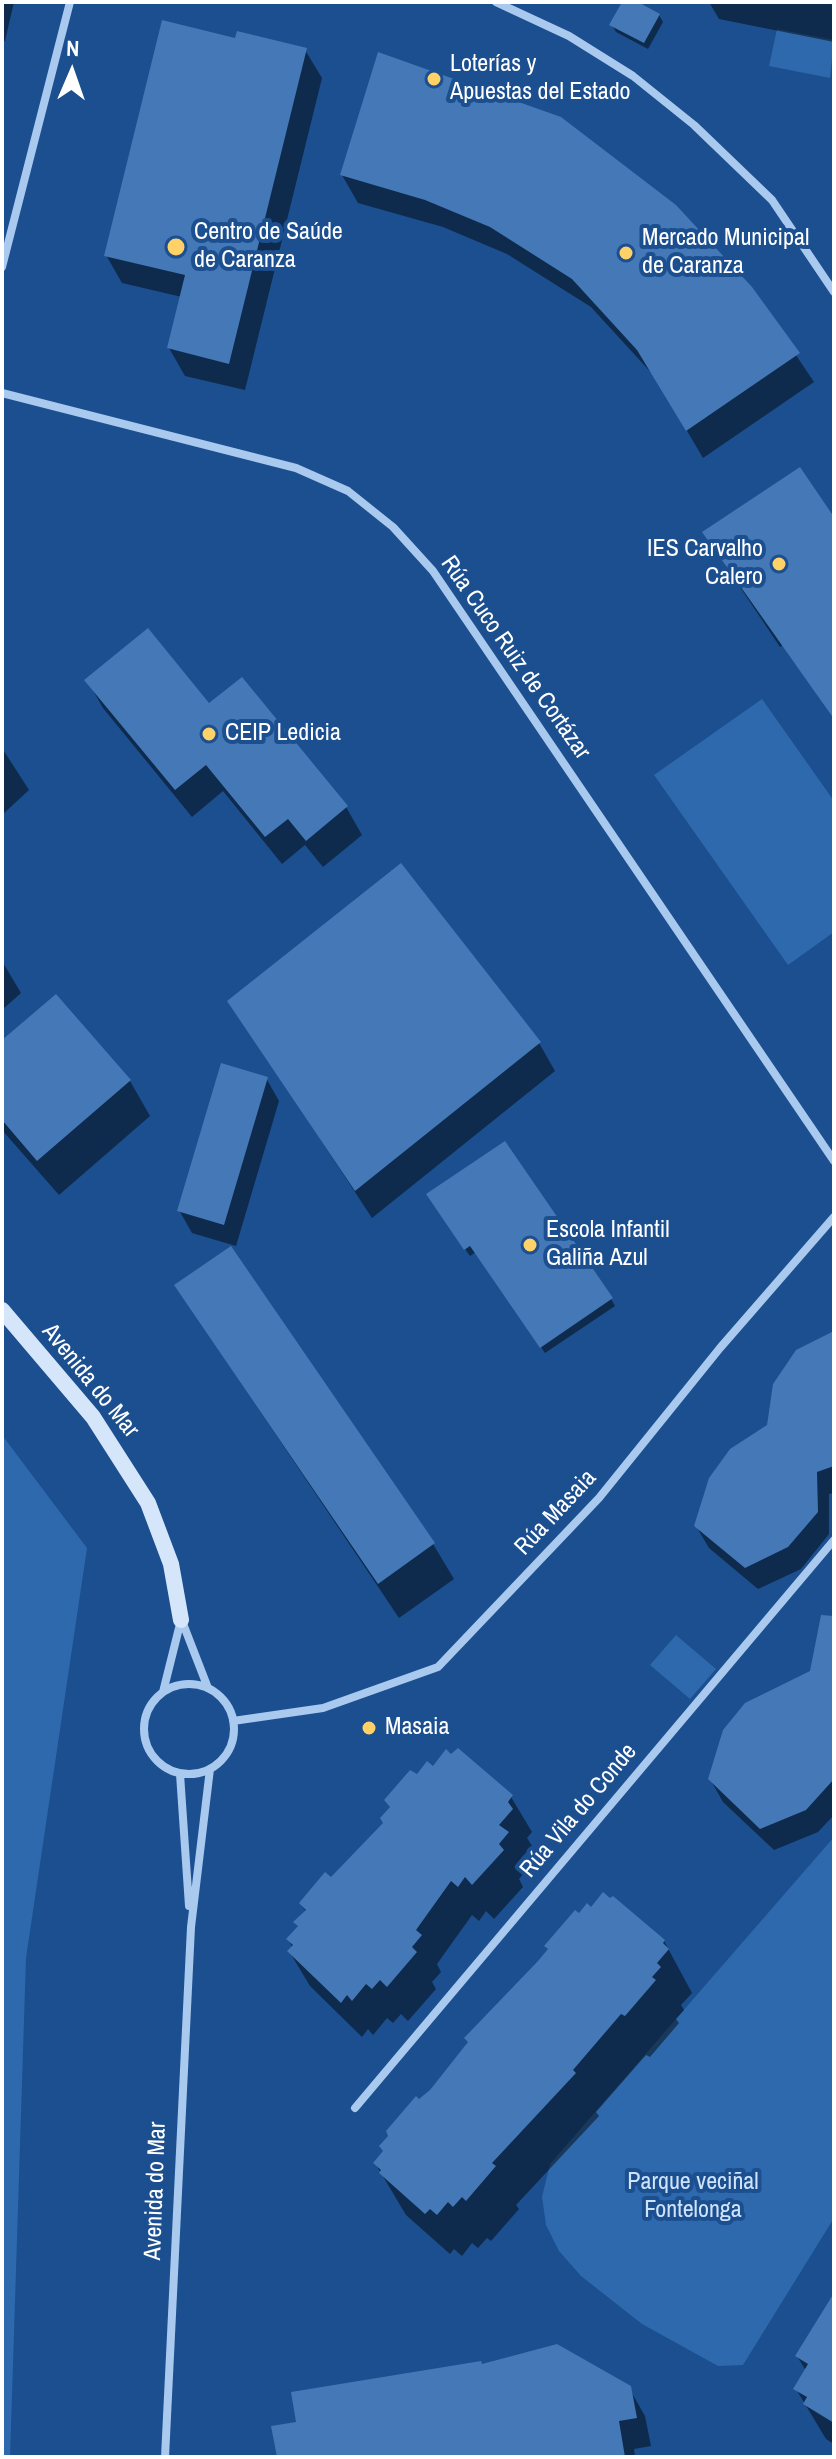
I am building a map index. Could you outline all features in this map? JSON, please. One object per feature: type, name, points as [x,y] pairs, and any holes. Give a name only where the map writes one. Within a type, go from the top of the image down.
[{"type":"street","points":[[2,267],[70,2]]},
{"type":"street","points":[[496,2],[582,44],[633,76],[694,125],[772,200],[834,292]]},
{"type":"street","name":"Rúa Cuco Ruiz de Cortázar","points":[[2,393],[296,468],[348,491],[393,527],[433,571],[834,1161]]},
{"type":"street","name":"Rúa Masaia","points":[[233,1721],[323,1708],[438,1667],[599,1498],[720,1348],[834,1217]]},
{"type":"street","name":"Avenida do Mar","points":[[2,1310],[93,1417],[148,1503],[171,1564],[181,1620],[208,1688]]},
{"type":"street","name":"Rúa Vila do Conde","points":[[355,2108],[834,1540]]},
{"type":"street","name":"Avenida do Mar","points":[[163,1692],[181,1620]]},
{"type":"street","points":[[185,1684],[208,1688],[220,1696],[233,1721],[230,1749],[210,1769],[180,1774],[155,1759],[144,1731],[145,1716],[163,1692],[185,1684]]},
{"type":"street","name":"Avenida do Mar","points":[[165,2457],[191,1927],[210,1769]]},
{"type":"street","name":"Avenida do Mar","points":[[180,1774],[191,1927]]},
{"type":"green space","points":[[777,29],[834,40],[830,78],[769,66]]},
{"type":"green space","points":[[762,699],[834,801],[834,932],[788,965],[654,775]]},
{"type":"green space","points":[[2,1435],[87,1548],[26,1958],[10,2457],[2,2457]]},
{"type":"green space","points":[[676,1635],[716,1669],[690,1699],[650,1665]]},
{"type":"green space","name":"Parque veciñal Fontelonga","points":[[834,1837],[834,2218],[743,2365],[718,2366],[642,2324],[581,2276],[559,2251],[546,2225],[542,2197],[550,2164]]},
{"type":"building","points":[[622,2],[638,2],[660,14],[644,43],[609,25]]},
{"type":"building","points":[[162,20],[235,38],[237,31],[307,48],[229,364],[167,348],[185,275],[104,256]]},
{"type":"building","name":"Mercado Municipal de Caranza","points":[[378,52],[561,117],[676,205],[752,287],[800,353],[686,431],[637,350],[572,279],[490,227],[425,200],[340,175]]},
{"type":"building","name":"IES Carvalho Calero","points":[[800,467],[834,517],[834,719],[702,532]]},
{"type":"building","name":"CEIP Ledicia","points":[[148,628],[209,703],[242,677],[348,806],[306,841],[288,819],[265,837],[206,765],[175,790],[84,680]]},
{"type":"building","points":[[401,863],[541,1042],[355,1191],[227,1001]]},
{"type":"building","points":[[56,994],[131,1080],[37,1161],[2,1120],[2,1040]]},
{"type":"building","points":[[221,1063],[268,1077],[224,1225],[177,1211]]},
{"type":"building","name":"Escola Infantil Galiña Azul","points":[[505,1141],[613,1298],[540,1348],[470,1246],[464,1250],[426,1194]]},
{"type":"building","points":[[231,1246],[435,1543],[378,1584],[174,1285]]},
{"type":"building","points":[[834,1331],[834,1466],[817,1472],[818,1512],[788,1547],[745,1568],[694,1526],[709,1478],[730,1449],[767,1425],[773,1384],[796,1350]]},
{"type":"building","points":[[821,1615],[834,1616],[834,1779],[806,1810],[760,1829],[708,1779],[723,1730],[745,1703],[810,1671]]},
{"type":"building","points":[[458,1748],[513,1795],[508,1802],[513,1809],[499,1825],[509,1832],[499,1844],[504,1850],[472,1885],[465,1877],[458,1887],[451,1881],[416,1930],[422,1935],[412,1947],[417,1952],[387,1987],[380,1980],[372,1989],[366,1984],[352,2001],[347,1995],[341,2003],[287,1951],[293,1945],[286,1939],[298,1926],[293,1922],[306,1910],[299,1903],[325,1872],[331,1877],[383,1823],[380,1818],[390,1807],[384,1800],[410,1770],[417,1774],[427,1761],[433,1766],[446,1749],[451,1754]]},
{"type":"building","points":[[603,1892],[610,1898],[613,1896],[665,1940],[663,1943],[669,1949],[657,1963],[661,1967],[652,1977],[656,1980],[625,2016],[621,2014],[573,2070],[576,2073],[492,2163],[496,2166],[466,2201],[462,2197],[453,2207],[448,2202],[437,2215],[430,2209],[425,2214],[379,2173],[381,2170],[373,2163],[383,2151],[379,2146],[388,2136],[386,2131],[416,2096],[419,2099],[430,2090],[468,2042],[464,2038],[538,1961],[548,1949],[544,1946],[575,1910],[579,1913],[587,1903],[591,1907]]},
{"type":"building","points":[[834,2293],[834,2423],[803,2404],[807,2397],[793,2389],[808,2364],[795,2356]]},
{"type":"building","points":[[557,2344],[631,2386],[637,2418],[619,2421],[625,2457],[277,2457],[271,2426],[296,2422],[291,2392],[481,2361],[482,2364]]},
{"type":"place","name":"Loterías y Apuestas del Estado","points":[[434,79]]},
{"type":"place","name":"Centro de Saúde de Caranza","points":[[176,247]]},
{"type":"place","name":"Mercado Municipal de Caranza","points":[[626,253]]},
{"type":"place","name":"IES Carvalho Calero","points":[[779,564]]},
{"type":"place","name":"CEIP Ledicia","points":[[209,734]]},
{"type":"place","name":"Escola Infantil Galiña Azul","points":[[530,1245]]},
{"type":"place","name":"Masaia","points":[[369,1728]]}]
